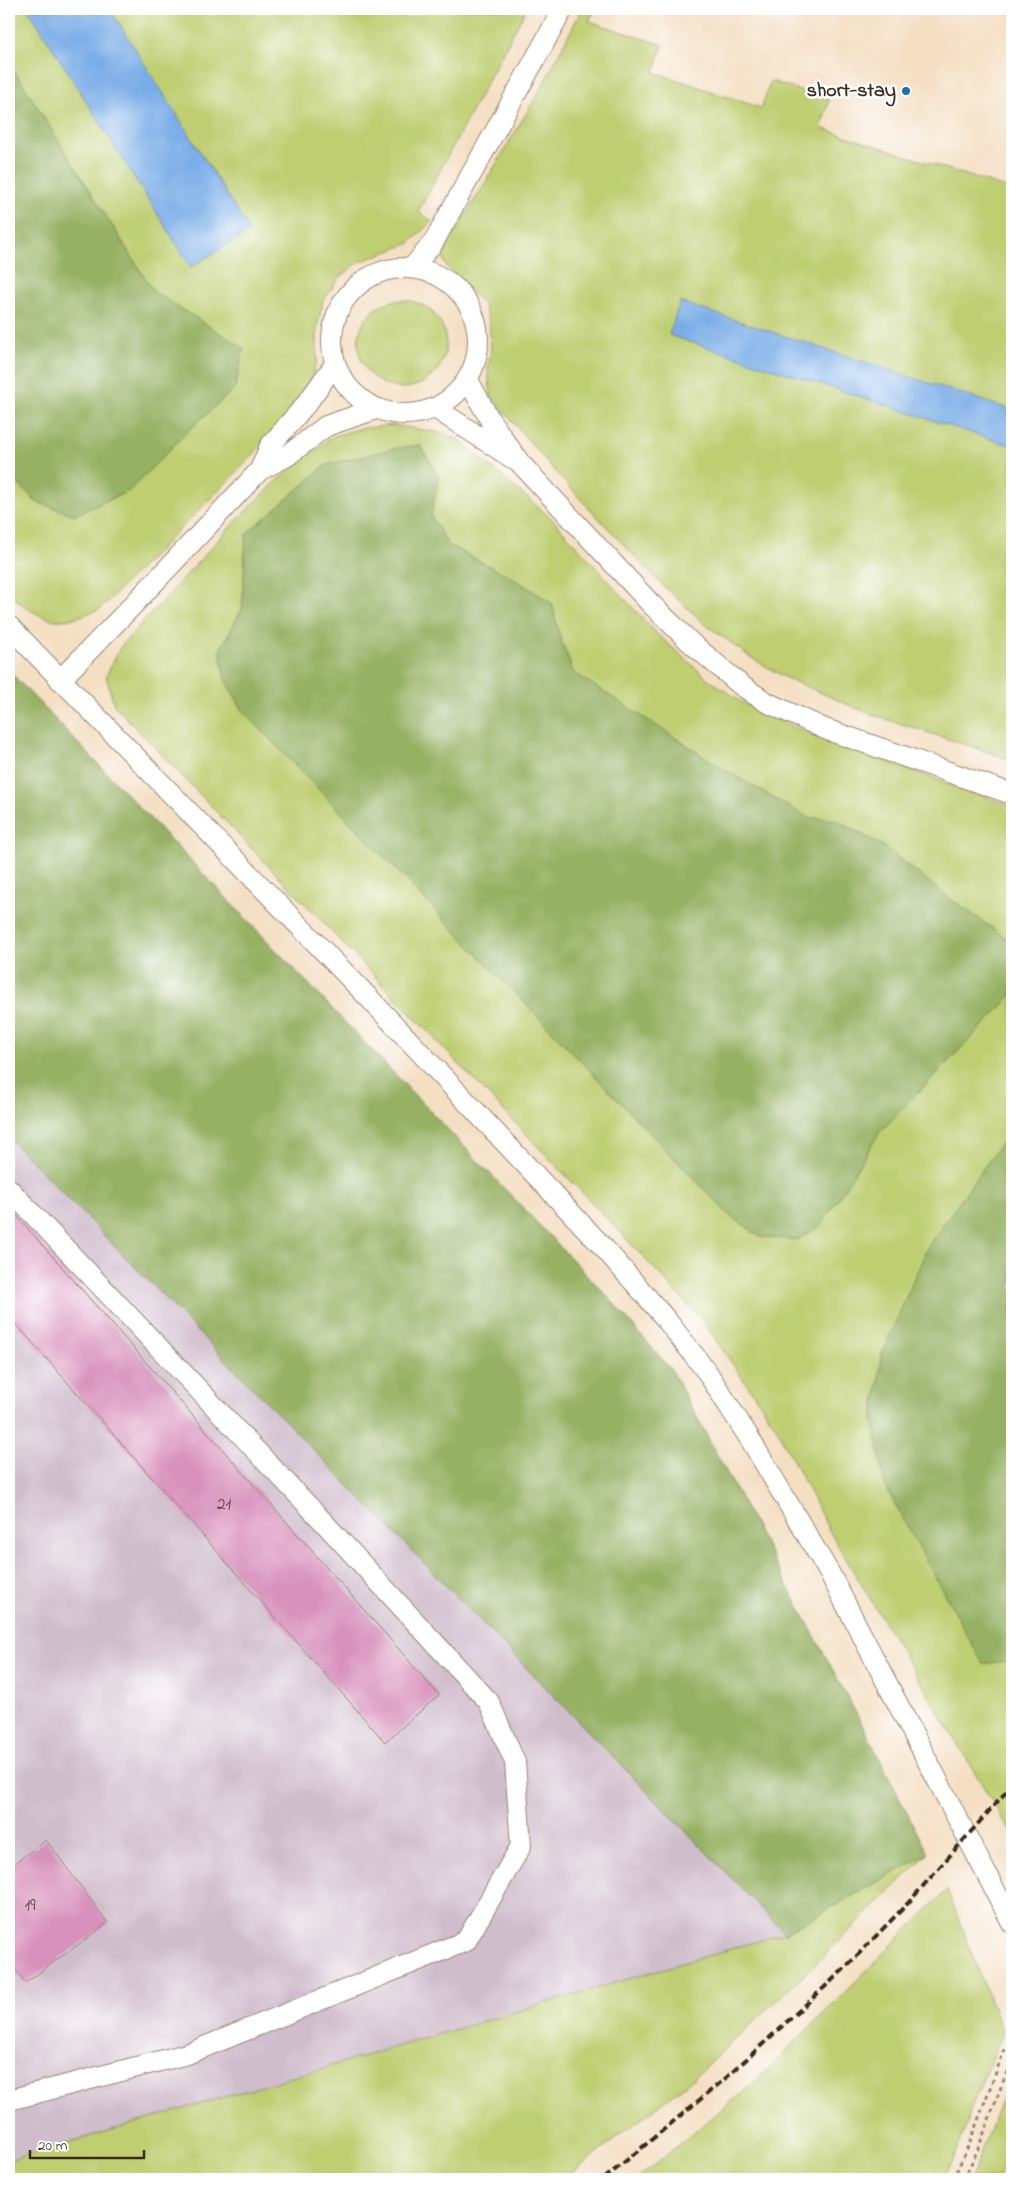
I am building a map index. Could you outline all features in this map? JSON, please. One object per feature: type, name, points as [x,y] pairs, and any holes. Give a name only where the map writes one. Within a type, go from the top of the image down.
[{"type":"lane","points":[[412,268],[433,243],[563,9]]},
{"type":"lane","points":[[412,268],[436,274],[456,288],[470,308],[478,332],[476,356],[468,380],[453,396],[435,408],[416,414],[396,414],[376,409],[353,393],[344,382],[335,364],[331,340],[335,316],[347,295],[365,279],[388,270],[412,268]]},
{"type":"lane","points":[[260,470],[270,446],[308,403],[335,364]]},
{"type":"lane","points":[[468,380],[490,420],[520,464],[650,604],[716,666],[742,686],[774,706],[825,729],[1010,792]]},
{"type":"lane","points":[[435,408],[520,464]]},
{"type":"lane","points":[[60,680],[260,470],[287,456],[326,426],[376,409]]},
{"type":"lane","points":[[9,626],[368,998],[604,1248],[665,1318],[701,1364],[750,1439],[830,1574],[1010,1920],[1012,1940]]},
{"type":"lane","points":[[9,1189],[316,1514],[489,1702],[515,1762],[521,1846],[466,1941],[187,2054],[9,2100]]},
{"type":"path","points":[[953,2179],[969,2144],[1004,2051],[1012,2046]]},
{"type":"path","points":[[964,2179],[978,2149],[1006,2074],[1012,2068]]},
{"type":"shaded area","points":[[9,1138],[786,1933],[9,2160]]},
{"type":"green space","points":[[9,9],[526,9],[418,212],[432,221],[410,243],[359,262],[339,278],[323,301],[317,328],[317,361],[310,381],[295,406],[244,465],[100,609],[78,617],[62,620],[51,619],[37,614],[9,593]]},
{"type":"green space","points":[[582,9],[595,9],[589,21],[663,45],[654,72],[761,108],[771,81],[829,100],[821,128],[1012,190],[1012,760],[865,712],[786,678],[750,657],[705,624],[658,581],[558,475],[491,396],[488,370],[491,349],[489,321],[483,304],[447,267],[443,259],[447,247],[543,85]]},
{"type":"green space","points":[[9,62],[154,292],[244,348],[235,388],[188,431],[129,491],[75,515],[36,502],[9,474]]},
{"type":"green space","points":[[402,300],[419,304],[433,313],[442,327],[446,344],[442,361],[433,375],[419,384],[402,388],[385,384],[371,375],[362,361],[358,344],[362,327],[371,313],[385,304]]},
{"type":"green space","points":[[394,425],[442,433],[459,440],[552,519],[657,634],[707,678],[740,701],[814,736],[1012,806],[1012,1834],[830,1532],[775,1425],[702,1320],[623,1235],[114,705],[106,676],[121,646],[233,524],[278,480],[333,436],[358,429]]},
{"type":"green space","points":[[420,445],[439,477],[431,516],[448,545],[511,577],[552,603],[559,634],[573,672],[727,771],[807,817],[836,820],[883,846],[952,900],[1012,942],[1012,992],[1008,1000],[880,1132],[821,1226],[797,1240],[760,1237],[727,1213],[244,712],[225,680],[220,650],[242,609],[246,534],[326,465],[396,448]]},
{"type":"green space","points":[[9,671],[610,1299],[672,1371],[863,1726],[928,1854],[785,1933],[9,1138]]},
{"type":"green space","points":[[1012,1128],[1012,1653],[1007,1661],[983,1664],[885,1486],[873,1419],[882,1354],[928,1246]]},
{"type":"green space","points":[[928,1854],[809,1970],[695,2077],[564,2179],[9,2179],[9,2160],[785,1933]]},
{"type":"green space","points":[[947,1890],[1003,2033],[974,2101],[953,2161],[942,2179],[637,2179],[754,2083]]},
{"type":"green space","points":[[1012,2073],[1012,2137],[998,2179],[970,2179]]},
{"type":"water","points":[[28,9],[110,9],[250,231],[191,267]]},
{"type":"water","points":[[680,302],[1012,410],[1012,446],[669,335]]},
{"type":"building","points":[[9,1207],[439,1695],[385,1742],[9,1316]]},
{"type":"building","points":[[46,1840],[108,1923],[25,1983],[9,1960],[9,1867]]},
{"type":"railway","points":[[604,2179],[726,2078],[842,1971],[909,1902],[1012,1785]]},
{"type":"place","name":"short-stay","points":[[906,91]]}]
